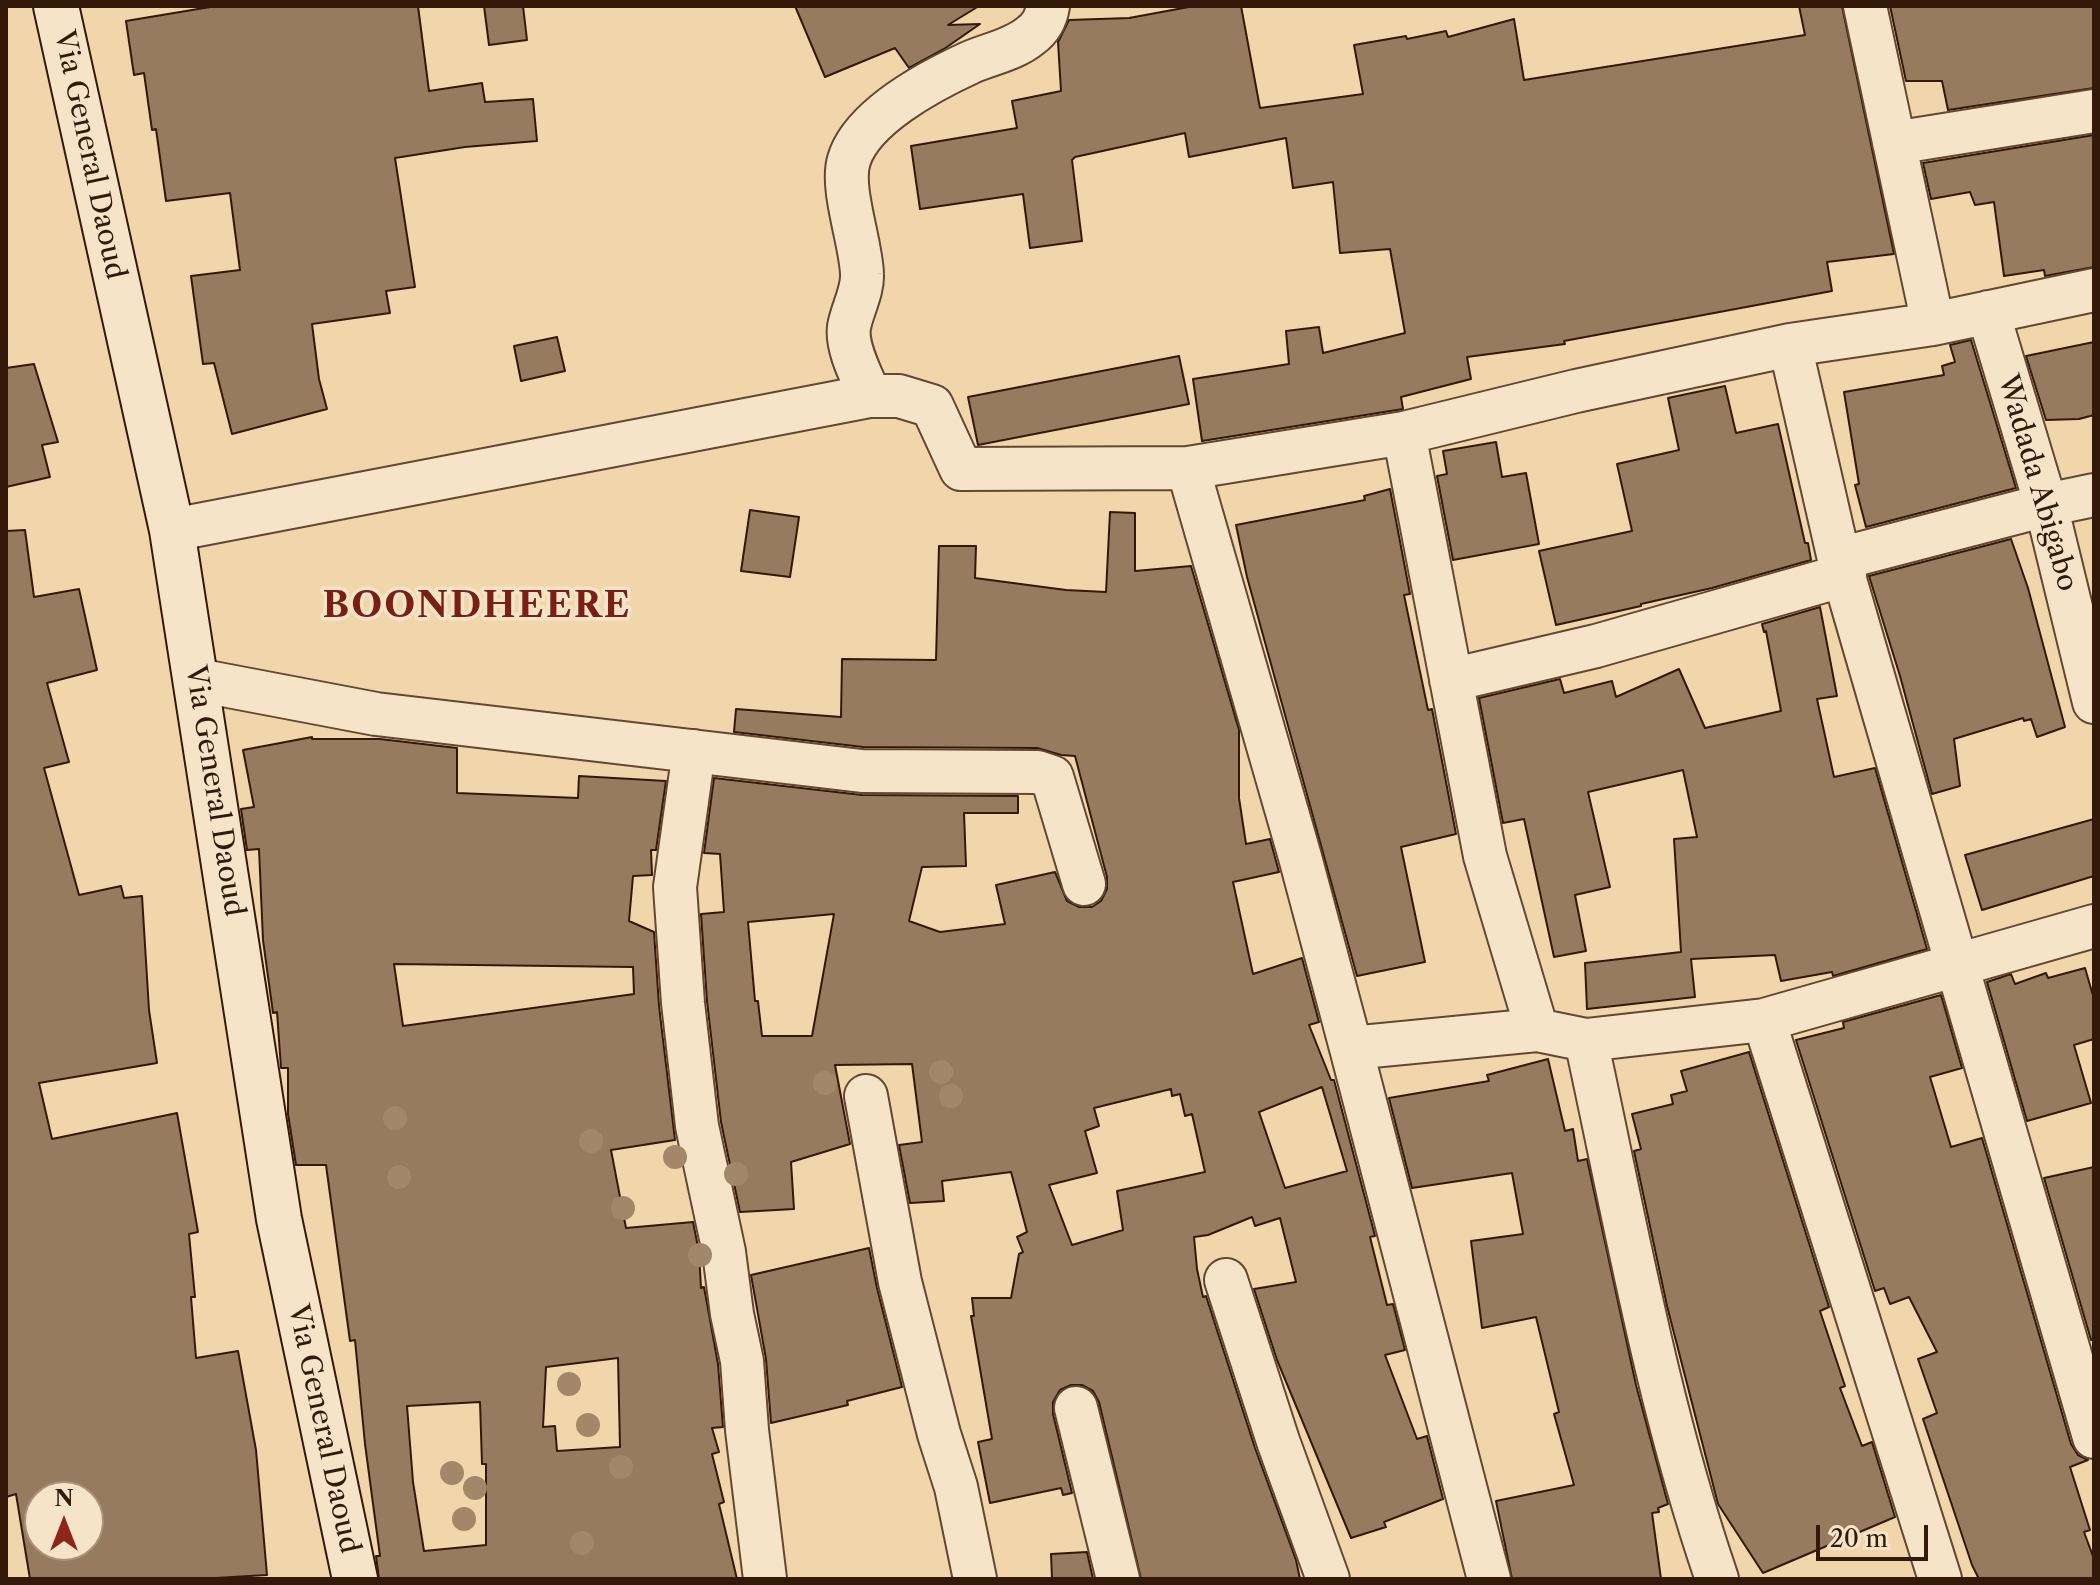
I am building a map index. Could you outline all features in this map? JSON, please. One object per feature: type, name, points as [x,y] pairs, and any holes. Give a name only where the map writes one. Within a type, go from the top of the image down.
[{"type":"main road","name":"Via General Daoud","points":[[56,6],[172,530],[279,1219],[355,1579]]},
{"type":"street","points":[[870,396],[855,360],[848,330],[863,278],[847,182],[848,161],[858,140],[876,120],[925,86],[1030,36],[1045,20],[1048,6]]},
{"type":"street","points":[[1865,6],[1933,324]]},
{"type":"street","points":[[1894,143],[2094,111]]},
{"type":"street","points":[[172,530],[870,396],[899,396],[932,406],[961,469],[1188,468],[1404,433],[1576,391],[1790,345],[1933,324],[2094,290]]},
{"type":"street","name":"Wadada Abigabo","points":[[1988,312],[2046,505],[2094,702]]},
{"type":"street","points":[[1790,345],[1842,567],[2094,1437]]},
{"type":"street","points":[[1404,433],[1485,856],[1537,1030]]},
{"type":"street","points":[[1188,468],[1300,857],[1489,1579]]},
{"type":"street","points":[[1451,680],[1596,646],[2046,505],[2094,495]]},
{"type":"street","points":[[197,680],[376,714],[862,771],[1037,772],[1052,777],[1084,884]]},
{"type":"street","points":[[694,751],[675,887],[683,1003],[697,1126],[724,1252],[742,1361],[765,1579]]},
{"type":"street","points":[[1351,1048],[1537,1030],[1586,1040],[1764,1020],[2094,926]]},
{"type":"street","points":[[1764,1020],[1940,1579]]},
{"type":"street","points":[[1586,1040],[1656,1366],[1699,1526],[1717,1579]]},
{"type":"street","points":[[866,1096],[900,1282],[939,1434],[956,1487],[972,1579]]},
{"type":"street","points":[[1226,1280],[1278,1441],[1328,1579]]},
{"type":"street","points":[[1076,1408],[1118,1579]]},
{"type":"building","points":[[216,6],[418,6],[429,91],[482,83],[485,102],[533,99],[537,141],[465,147],[395,158],[415,287],[386,291],[390,313],[312,324],[319,379],[327,409],[232,434],[214,363],[203,364],[191,276],[240,270],[230,193],[166,201],[144,73],[134,75],[126,21]]},
{"type":"building","points":[[484,6],[523,6],[527,40],[489,45]]},
{"type":"building","points":[[795,6],[979,6],[948,25],[980,24],[909,68],[895,48],[825,77]]},
{"type":"building","points":[[1194,6],[1241,6],[1260,108],[1363,94],[1354,45],[1446,31],[1448,37],[1514,19],[1524,80],[1805,35],[1799,6],[1842,6],[1894,254],[1827,262],[1832,291],[1564,341],[1565,344],[1467,357],[1471,379],[1401,397],[1403,409],[1202,441],[1193,379],[1289,364],[1286,331],[1319,327],[1323,353],[1405,333],[1390,249],[1340,253],[1333,182],[1293,188],[1286,138],[1189,157],[1185,133],[1075,157],[1072,160],[1082,241],[1030,248],[1023,194],[920,209],[911,146],[1017,128],[1012,101],[1061,91],[1058,42],[1069,20],[1129,18]]},
{"type":"building","points":[[1890,6],[2094,6],[2094,88],[1948,110],[1942,81],[1906,81]]},
{"type":"building","points":[[2094,135],[2094,267],[2045,276],[2044,270],[2004,276],[1994,202],[1975,205],[1970,192],[1931,199],[1923,163]]},
{"type":"building","points":[[557,337],[565,371],[521,381],[514,346]]},
{"type":"building","points":[[1971,340],[2016,488],[1866,527],[1855,485],[1859,484],[1844,392],[1944,375],[1942,366],[1955,362],[1950,345]]},
{"type":"building","points":[[2094,342],[2094,415],[2079,419],[2046,420],[2026,356]]},
{"type":"building","points":[[1179,356],[1189,404],[978,445],[968,397]]},
{"type":"building","points":[[34,364],[58,442],[42,445],[50,477],[6,487],[6,368]]},
{"type":"building","points":[[1725,386],[1736,433],[1778,424],[1811,560],[1712,588],[1556,625],[1539,551],[1632,531],[1617,464],[1679,450],[1668,398]]},
{"type":"building","points":[[1496,442],[1502,477],[1526,473],[1539,544],[1453,560],[1437,476],[1447,474],[1443,451]]},
{"type":"building","points":[[1390,489],[1410,594],[1404,595],[1428,710],[1432,709],[1456,834],[1401,847],[1425,962],[1357,976],[1247,577],[1236,525],[1365,500],[1364,496]]},
{"type":"building","points":[[750,510],[799,517],[790,577],[741,571]]},
{"type":"building","points":[[1110,512],[1135,513],[1135,571],[1191,566],[1239,730],[1239,798],[1246,844],[1270,839],[1279,872],[1233,882],[1253,974],[1302,958],[1319,1022],[1309,1025],[1331,1080],[1334,1080],[1375,1236],[1370,1237],[1387,1305],[1393,1304],[1405,1350],[1385,1355],[1417,1439],[1427,1436],[1443,1499],[1384,1522],[1386,1527],[1351,1538],[1277,1360],[1254,1289],[1296,1282],[1280,1218],[1255,1226],[1252,1217],[1208,1235],[1194,1237],[1203,1297],[1206,1296],[1300,1579],[1141,1579],[1099,1402],[1093,1391],[1082,1385],[1071,1385],[1060,1390],[1053,1402],[1053,1414],[1072,1493],[1063,1495],[1061,1488],[990,1503],[978,1442],[992,1439],[971,1316],[974,1316],[972,1298],[1011,1298],[1019,1254],[1023,1252],[1017,1237],[1027,1232],[1011,1172],[942,1181],[944,1201],[910,1203],[899,1145],[922,1142],[912,1064],[835,1065],[850,1144],[791,1162],[794,1209],[740,1212],[721,1122],[701,914],[724,912],[720,854],[704,853],[714,778],[862,795],[1018,796],[1018,813],[964,813],[966,866],[922,867],[909,921],[940,932],[1005,924],[996,885],[1055,872],[1067,901],[1079,907],[1092,907],[1101,901],[1107,889],[1107,877],[1075,756],[1037,748],[863,747],[734,732],[736,709],[841,717],[842,659],[936,660],[939,546],[976,546],[975,578],[1106,592]],"holes":[[[834,914],[812,1036],[762,1036],[758,1001],[755,1001],[748,922]],[[1322,1087],[1347,1171],[1285,1188],[1259,1112]],[[1171,1089],[1172,1096],[1180,1094],[1185,1116],[1192,1114],[1205,1172],[1117,1191],[1123,1230],[1072,1245],[1049,1185],[1097,1173],[1085,1131],[1099,1126],[1094,1108]]]},
{"type":"building","points":[[25,530],[34,597],[79,589],[97,670],[47,683],[69,762],[44,768],[79,895],[121,886],[124,898],[142,896],[149,1010],[157,1063],[39,1083],[52,1139],[177,1113],[198,1232],[189,1234],[195,1297],[191,1297],[196,1358],[238,1351],[256,1450],[267,1575],[198,1579],[30,1579],[27,1561],[104,1561],[104,1481],[24,1481],[24,1543],[16,1494],[6,1497],[6,531]]},
{"type":"building","points":[[2011,539],[2028,588],[2065,727],[2037,737],[2031,719],[2024,721],[2023,718],[1954,739],[1960,786],[1932,794],[1869,576]]},
{"type":"building","points":[[1820,607],[1837,696],[1817,699],[1834,777],[1875,768],[1927,949],[1833,976],[1832,972],[1781,981],[1775,955],[1691,959],[1695,997],[1587,1009],[1585,963],[1681,952],[1674,839],[1697,837],[1683,770],[1588,792],[1610,887],[1575,895],[1586,951],[1554,957],[1524,819],[1503,823],[1479,698],[1560,679],[1564,693],[1612,681],[1616,697],[1679,669],[1705,728],[1781,711],[1766,631],[1762,624]]},
{"type":"building","points":[[312,737],[380,739],[457,748],[457,793],[578,798],[579,776],[666,781],[656,850],[651,850],[652,875],[633,876],[629,921],[654,932],[659,1006],[675,1140],[611,1150],[626,1228],[693,1222],[701,1288],[704,1287],[718,1364],[723,1427],[712,1428],[719,1452],[712,1454],[724,1502],[719,1504],[737,1579],[379,1579],[376,1556],[380,1556],[355,1340],[350,1341],[326,1165],[296,1165],[288,1114],[288,1068],[281,1068],[277,1012],[273,1013],[263,940],[259,849],[247,850],[241,809],[254,807],[243,750]],"holes":[[[394,964],[633,967],[634,994],[403,1026]],[[618,1358],[620,1447],[557,1451],[555,1426],[543,1427],[546,1367]],[[480,1402],[482,1464],[486,1464],[486,1545],[424,1551],[413,1482],[407,1406]]]},
{"type":"building","points":[[2094,819],[2094,876],[1982,910],[1965,855]]},
{"type":"building","points":[[2085,968],[2094,999],[2094,1039],[2074,1045],[2091,1103],[2027,1121],[1987,982],[2011,974],[2015,984],[2046,973],[2048,978]]},
{"type":"building","points":[[1941,995],[1962,1068],[1930,1077],[1951,1147],[1982,1138],[2071,1444],[2078,1455],[2088,1460],[2070,1467],[2090,1530],[2084,1532],[2094,1559],[2094,1579],[1979,1579],[1923,1419],[1937,1413],[1918,1359],[1937,1352],[1909,1297],[1890,1304],[1884,1288],[1875,1291],[1796,1040],[1844,1028],[1843,1022]]},
{"type":"building","points":[[1749,1052],[1829,1307],[1820,1311],[1845,1386],[1840,1388],[1862,1446],[1872,1442],[1895,1517],[1763,1573],[1718,1504],[1667,1306],[1634,1151],[1641,1149],[1632,1114],[1673,1104],[1671,1095],[1687,1091],[1681,1071]]},
{"type":"building","points":[[1548,1059],[1565,1131],[1573,1129],[1578,1161],[1587,1159],[1636,1385],[1668,1504],[1658,1508],[1659,1512],[1652,1513],[1661,1579],[1512,1579],[1496,1501],[1574,1485],[1554,1414],[1559,1412],[1536,1317],[1482,1328],[1471,1241],[1523,1234],[1512,1173],[1412,1188],[1389,1098],[1489,1081],[1487,1075]]},
{"type":"building","points":[[2094,1167],[2094,1339],[2091,1340],[2044,1178]]},
{"type":"building","points":[[869,1248],[902,1387],[847,1401],[848,1405],[771,1423],[766,1359],[751,1275]]},
{"type":"building","points":[[1087,1552],[1093,1579],[1052,1579],[1051,1554]]},
{"type":"district","name":"BOONDHEERE","points":[[477,607]]}]
